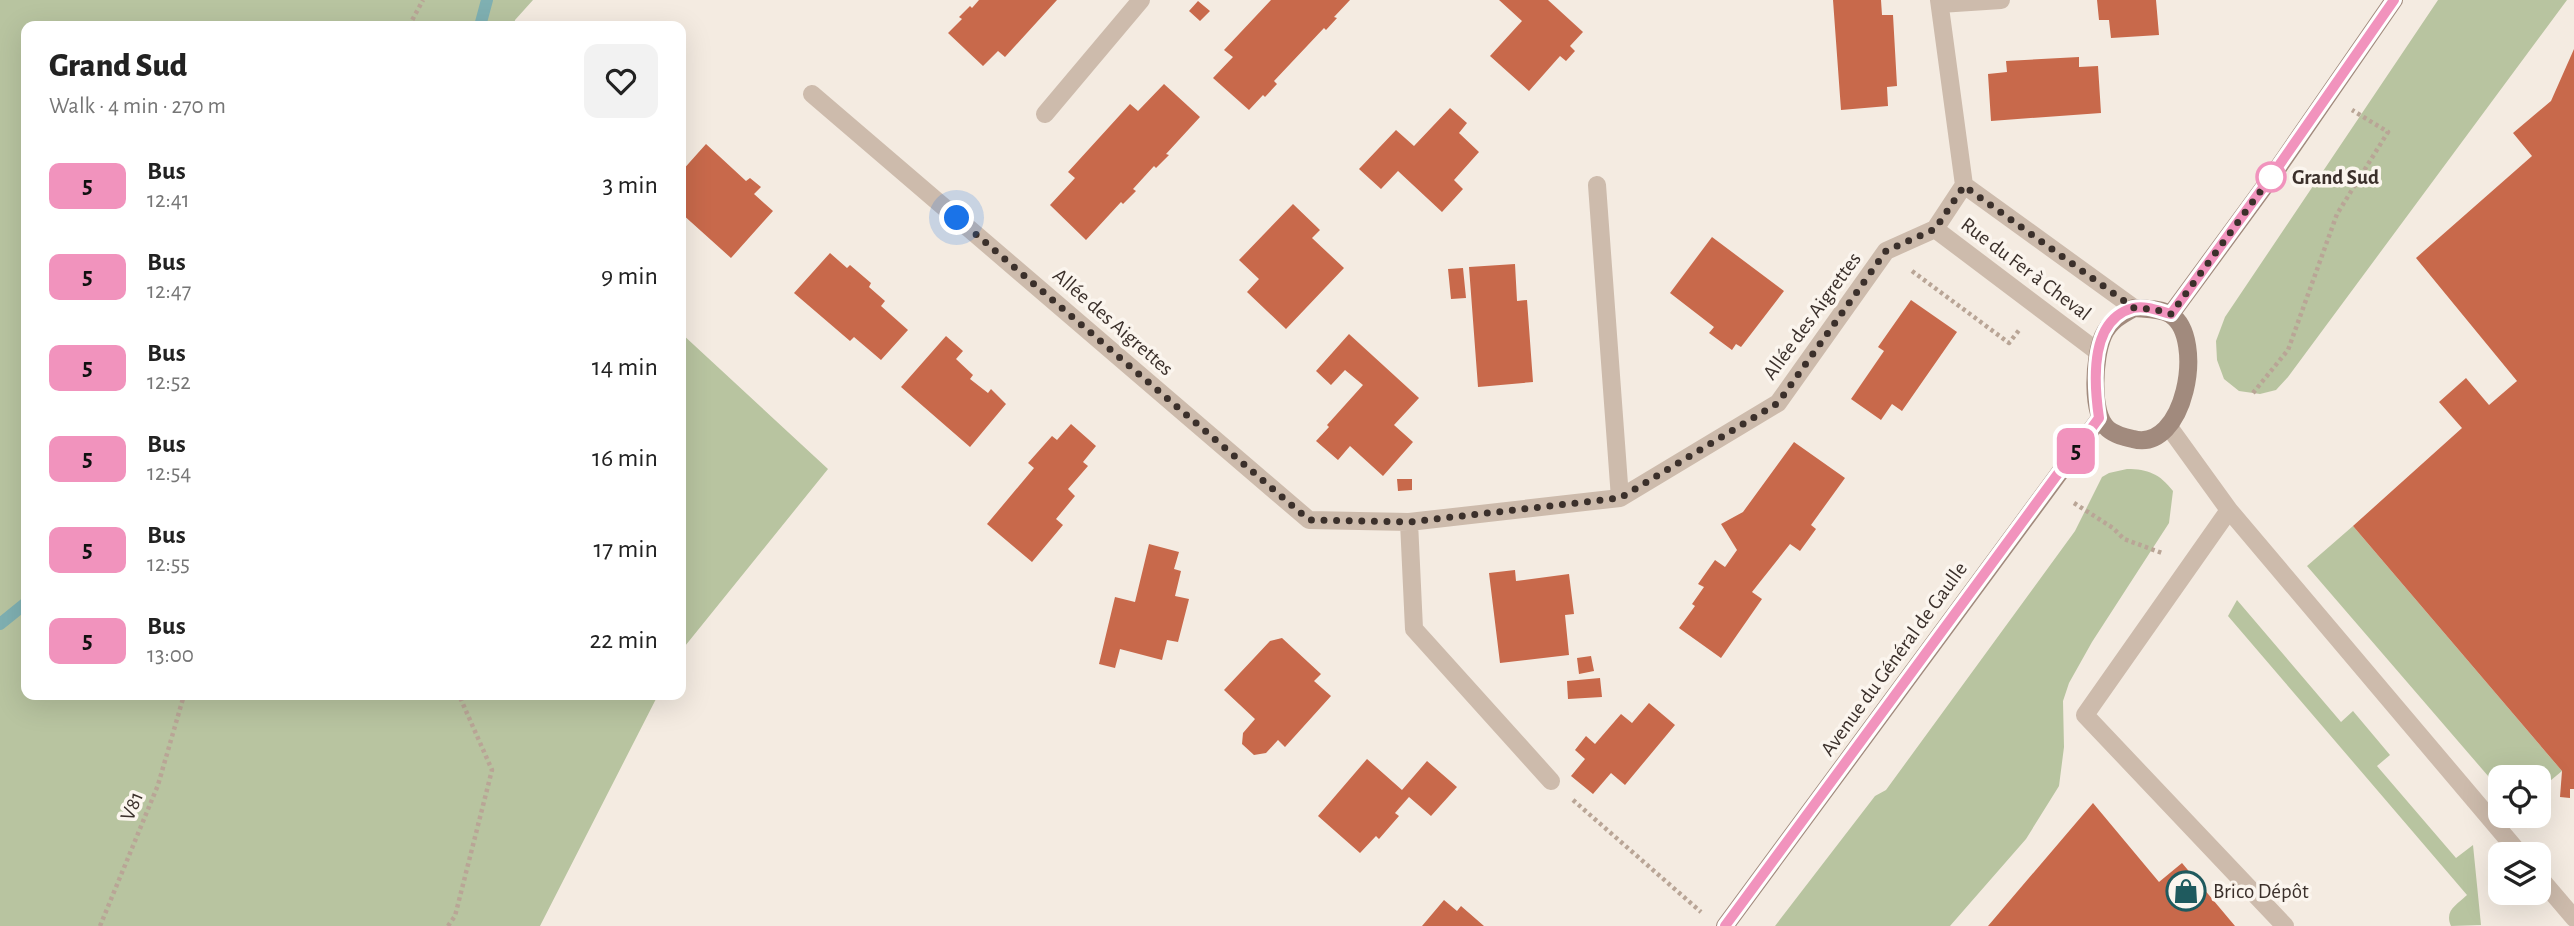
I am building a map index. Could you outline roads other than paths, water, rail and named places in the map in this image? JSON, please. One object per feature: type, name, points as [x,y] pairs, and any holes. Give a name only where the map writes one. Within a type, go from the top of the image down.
[{"type":"street","points":[[1045,114],[1141,0]]},
{"type":"street","name":"Rue du Fer à Cheval","points":[[2001,0],[1939,2],[1964,186],[1935,229],[2098,352]]},
{"type":"street","points":[[2171,314],[2394,0]]},
{"type":"street","name":"Allée des Aigrettes","points":[[812,94],[1309,520],[1409,522],[1620,498],[1778,403],[1886,251],[1935,229]]},
{"type":"street","points":[[1597,185],[1620,498]]},
{"type":"street","name":"Rue du Fer à Cheval","points":[[1964,186],[2134,308]]},
{"type":"street","points":[[2134,308],[2171,314],[2182,327],[2188,343],[2183,397],[2169,426],[2158,436],[2140,441],[2121,436],[2109,429],[2099,418],[2095,393],[2098,352],[2103,334],[2117,317],[2134,308]]},
{"type":"street","name":"Avenue du Général de Gaulle","points":[[1725,926],[2099,418]]},
{"type":"street","points":[[2169,426],[2229,510],[2510,842]]},
{"type":"street","points":[[2229,510],[2085,715],[2284,926]]},
{"type":"street","points":[[1409,522],[1415,629],[1551,781]]},
{"type":"street","points":[[2551,891],[2574,918],[2564,926]]},
{"type":"waterway","points":[[481,21],[487,0]]},
{"type":"waterway","points":[[0,624],[21,607]]},
{"type":"place","name":"Grand Sud","points":[[2271,177]]},
{"type":"place","name":"Brico Dépôt","points":[[2186,891]]}]
